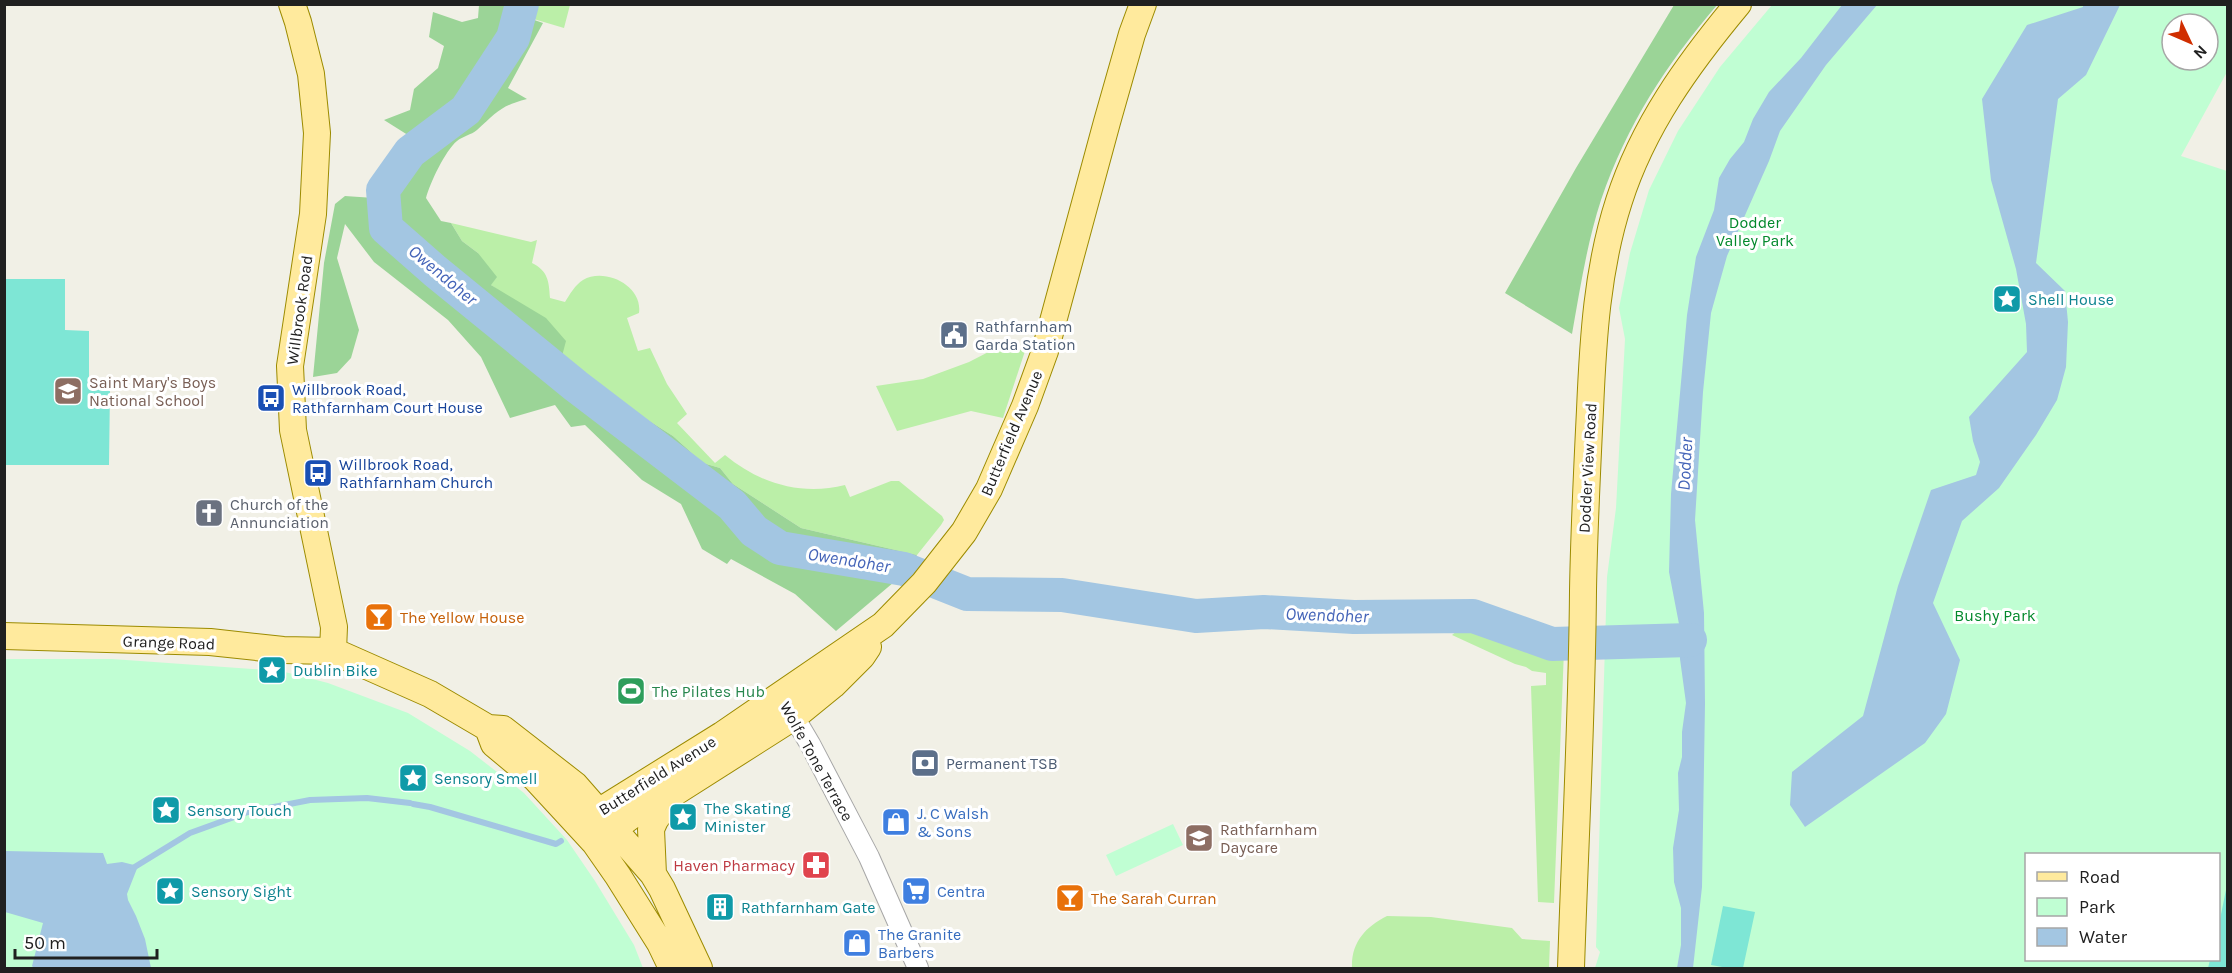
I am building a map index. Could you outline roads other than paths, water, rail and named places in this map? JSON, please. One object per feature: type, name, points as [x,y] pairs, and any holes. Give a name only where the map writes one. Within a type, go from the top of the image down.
[{"type":"main road","name":"Willbrook Road","points":[[292,4],[311,74],[317,133],[313,214],[290,366],[293,430],[334,627],[333,651]]},
{"type":"main road","name":"Butterfield Avenue","points":[[597,827],[674,793],[795,716],[833,685],[862,657],[884,625],[931,575],[964,532],[989,489],[1025,406],[1045,351],[1104,132],[1143,4]]},
{"type":"main road","name":"Dodder View Road","points":[[1571,969],[1584,511],[1598,288],[1606,245],[1619,201],[1633,163],[1652,124],[1669,94],[1738,4]]},
{"type":"main road","name":"Butterfield Avenue","points":[[597,827],[722,735],[884,625]]},
{"type":"main road","name":"Grange Road","points":[[4,636],[210,642],[283,650],[333,651]]},
{"type":"main road","points":[[333,651],[430,694],[488,728],[503,729],[575,785],[597,827],[618,876],[660,943],[672,969]]},
{"type":"main road","points":[[653,874],[651,829],[674,793]]},
{"type":"main road","points":[[597,827],[653,874],[699,969]]},
{"type":"street","name":"Wolfe Tone Terrace","points":[[781,695],[795,716],[869,857],[918,969]]},
{"type":"water","name":"Dodder","points":[[1842,5],[1877,5],[1826,65],[1780,131],[1727,256],[1711,313],[1703,392],[1695,520],[1704,613],[1702,887],[1693,968],[1677,968],[1681,945],[1681,908],[1674,882],[1673,848],[1679,810],[1678,773],[1682,757],[1682,732],[1686,703],[1680,659],[1679,624],[1669,572],[1671,494],[1687,315],[1696,257],[1714,210],[1719,178],[1730,159],[1744,142],[1753,119],[1769,92],[1801,58]]},
{"type":"water","points":[[2083,5],[2120,5],[2086,75],[2058,99],[2036,263],[2065,291],[2068,322],[2066,367],[2057,400],[1999,488],[1962,521],[1933,603],[1960,660],[1946,714],[1925,743],[1805,827],[1790,805],[1792,772],[1863,716],[1898,586],[1931,490],[1976,475],[1980,462],[1973,441],[1969,417],[2027,352],[2026,324],[2016,269],[1991,180],[1982,99],[2027,25],[2083,7]]},
{"type":"water","points":[[5,851],[103,853],[107,864],[122,862],[138,866],[127,894],[145,939],[151,968],[34,968],[32,966],[43,923],[5,912]]},
{"type":"waterway","name":"Owendoher","points":[[522,4],[513,38],[466,110],[410,152],[383,190],[386,228],[576,386],[732,505],[754,531],[780,548],[904,569],[967,594],[1062,595],[1196,616],[1264,612],[1354,617],[1473,616],[1552,644],[1690,640]]},
{"type":"waterway","name":"Owendoher","points":[[960,598],[967,594]]},
{"type":"waterway","points":[[133,868],[190,833],[248,812],[310,800],[367,798],[410,803]]},
{"type":"waterway","points":[[413,804],[556,844],[561,841]]},
{"type":"place","name":"Shell House","points":[[2007,299]]},
{"type":"place","name":"Rathfarnham Garda Station","points":[[954,335]]},
{"type":"place","name":"Saint Mary's Boys National School","points":[[68,391]]},
{"type":"place","name":"Willbrook Road, Rathfarnham Court House","points":[[271,398]]},
{"type":"place","name":"Willbrook Road, Rathfarnham Church","points":[[318,473]]},
{"type":"place","name":"Church of the Annunciation","points":[[209,513]]},
{"type":"place","name":"The Yellow House","points":[[379,617]]},
{"type":"place","name":"Dublin Bike","points":[[272,670]]},
{"type":"place","name":"The Pilates Hub","points":[[631,691]]},
{"type":"place","name":"Permanent TSB","points":[[925,763]]},
{"type":"place","name":"Sensory Smell","points":[[413,778]]},
{"type":"place","name":"Sensory Touch","points":[[166,810]]},
{"type":"place","name":"The Skating Minister","points":[[683,817]]},
{"type":"place","name":"J. C Walsh & Sons","points":[[896,822]]},
{"type":"place","name":"Rathfarnham Daycare","points":[[1199,838]]},
{"type":"place","name":"Haven Pharmacy","points":[[816,865]]},
{"type":"place","name":"Sensory Sight","points":[[170,891]]},
{"type":"place","name":"Centra","points":[[916,891]]},
{"type":"place","name":"The Sarah Curran","points":[[1070,898]]},
{"type":"place","name":"Rathfarnham Gate","points":[[720,907]]},
{"type":"place","name":"The Granite Barbers","points":[[857,943]]},
{"type":"park label","name":"Dodder Valley Park","points":[[1755,231]]},
{"type":"park label","name":"Bushy Park","points":[[1995,615]]}]
